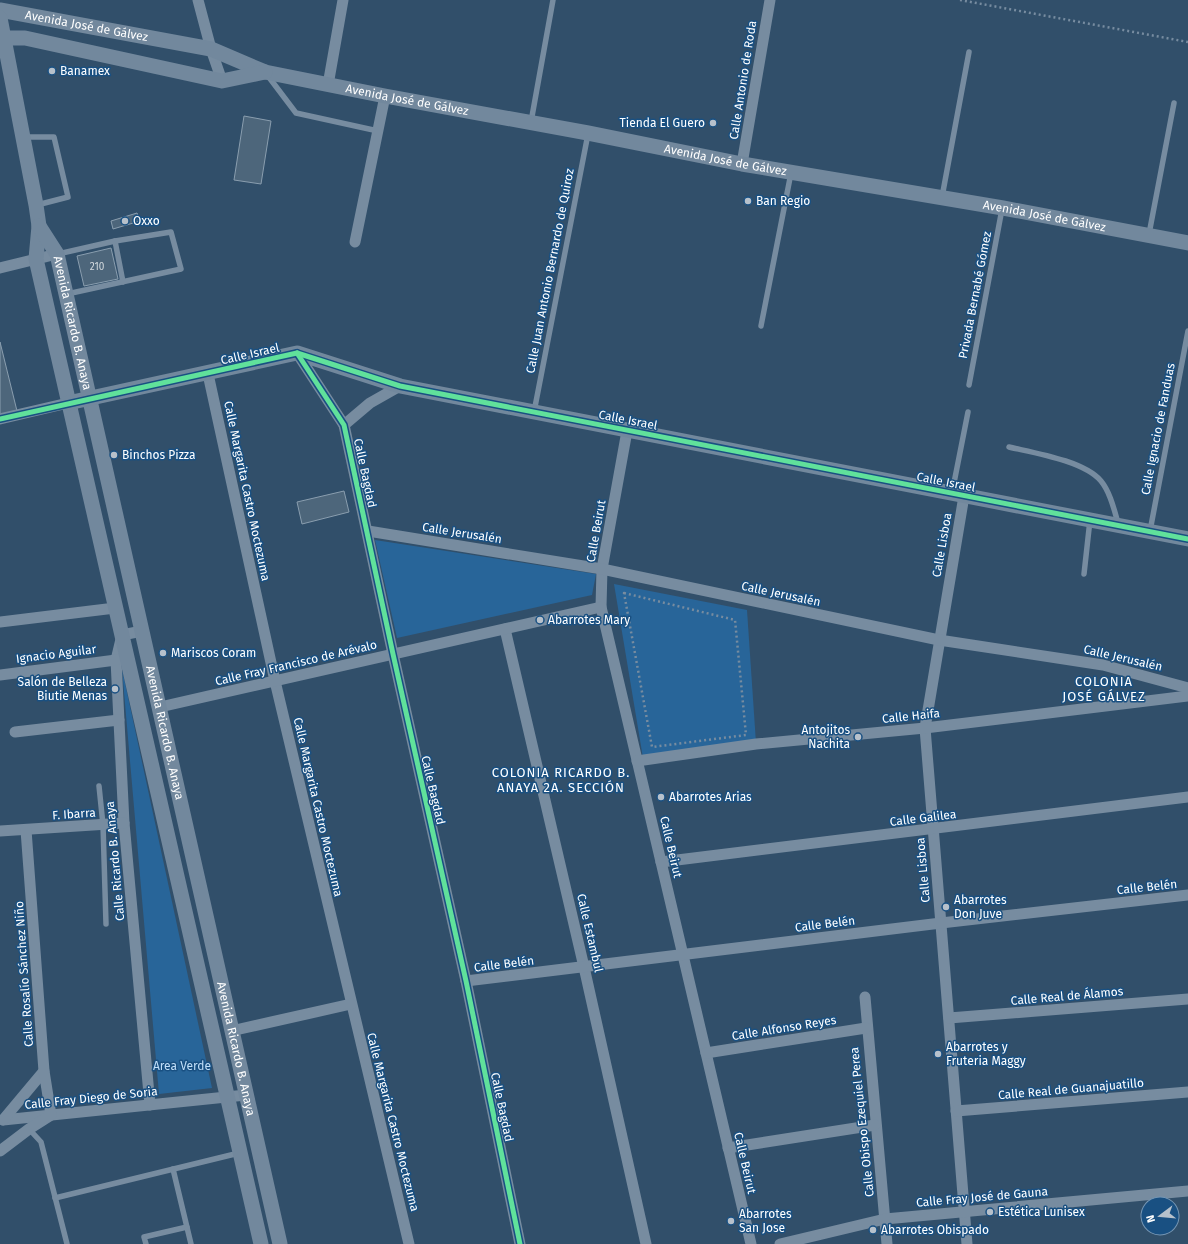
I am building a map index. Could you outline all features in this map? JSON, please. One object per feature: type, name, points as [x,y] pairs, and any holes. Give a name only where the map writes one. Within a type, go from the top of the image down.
[{"type":"main road","name":"Avenida José de Gálvez","points":[[0,10],[211,49],[264,72],[328,85],[588,133],[742,164],[942,199],[1003,208],[1188,243]]},
{"type":"main road","name":"Avenida Ricardo B. Anaya","points":[[0,18],[2,38],[36,205],[39,226],[36,259],[254,1218],[258,1243]]},
{"type":"main road","name":"Avenida José de Gálvez","points":[[2,38],[24,38],[222,81],[264,72]]},
{"type":"main road","name":"Avenida Ricardo B. Anaya","points":[[39,226],[58,254],[89,399],[160,707],[231,1031],[280,1244]]},
{"type":"main road","name":"Calle Israel","points":[[68,403],[208,374],[297,353],[400,386],[1188,539]]},
{"type":"main road","points":[[254,1218],[273,1214]]},
{"type":"street","points":[[198,0],[211,49],[222,81]]},
{"type":"street","points":[[328,85],[343,0]]},
{"type":"street","name":"Calle Antonio de Roda","points":[[742,164],[770,0]]},
{"type":"street","points":[[355,242],[385,96]]},
{"type":"street","points":[[0,268],[58,254]]},
{"type":"street","name":"Calle Bagdad","points":[[297,353],[344,425],[466,982],[520,1244]]},
{"type":"street","name":"Calle Margarita Castro Moctezuma","points":[[208,374],[275,681],[409,1244]]},
{"type":"street","name":"Calle Bagdad","points":[[344,425],[370,403],[400,386]]},
{"type":"street","points":[[0,419],[68,403]]},
{"type":"street","name":"Calle Beirut","points":[[627,431],[602,569],[601,607],[751,1244]]},
{"type":"street","name":"Calle Lisboa","points":[[958,494],[939,640],[925,728],[967,1244]]},
{"type":"street","name":"Calle Jerusalén","points":[[368,531],[602,569],[939,640],[1103,664],[1188,688]]},
{"type":"street","name":"Calle Fray Francisco de Arévalo","points":[[160,707],[601,607]]},
{"type":"street","points":[[0,622],[115,608]]},
{"type":"street","name":"Calle Estambul","points":[[505,629],[584,967],[646,1244]]},
{"type":"street","points":[[122,635],[142,631]]},
{"type":"street","name":"Calle Ricardo B. Anaya","points":[[122,635],[116,660],[124,823],[150,1105]]},
{"type":"street","name":"Ignacio Aguilar","points":[[0,675],[116,660]]},
{"type":"street","name":"Calle Haifa","points":[[637,761],[756,744],[925,728],[1188,696]]},
{"type":"street","points":[[16,732],[120,720]]},
{"type":"street","name":"Calle Galilea","points":[[661,862],[933,830],[1188,797]]},
{"type":"street","name":"F. Ibarra","points":[[0,831],[124,823]]},
{"type":"street","name":"Calle Rosalío Sánchez Niño","points":[[26,830],[44,1071],[51,1115]]},
{"type":"street","name":"Calle Belén","points":[[466,982],[941,923],[1188,895]]},
{"type":"street","name":"Calle Obispo Ezequiel Perea","points":[[865,996],[866,1028],[887,1244]]},
{"type":"street","name":"Calle Real de Álamos","points":[[948,1018],[1188,999]]},
{"type":"street","points":[[231,1031],[351,1004]]},
{"type":"street","name":"Calle Alfonso Reyes","points":[[706,1053],[866,1028]]},
{"type":"street","name":"Calle Fray Diego de Soria","points":[[44,1071],[3,1120],[246,1095]]},
{"type":"street","name":"Calle Real de Guanajuatillo","points":[[956,1111],[1188,1092]]},
{"type":"street","points":[[0,1150],[51,1115]]},
{"type":"street","points":[[728,1148],[875,1125]]},
{"type":"street","name":"Calle Fray José de Gauna","points":[[780,1244],[885,1219],[1188,1191]]},
{"type":"lane","points":[[531,123],[553,0]]},
{"type":"lane","points":[[942,199],[969,52]]},
{"type":"lane","points":[[264,72],[296,113],[378,131]]},
{"type":"lane","points":[[1149,236],[1174,103]]},
{"type":"lane","name":"Calle Juan Antonio Bernardo de Quiroz","points":[[534,412],[588,133]]},
{"type":"lane","points":[[23,137],[54,137],[68,197],[36,205]]},
{"type":"lane","points":[[761,326],[792,172]]},
{"type":"lane","name":"Privada Bernabé Gómez","points":[[969,385],[1003,208]]},
{"type":"lane","points":[[58,254],[115,241],[171,232],[181,269],[67,294]]},
{"type":"lane","points":[[115,241],[123,282]]},
{"type":"lane","name":"Calle Ignacio de Fanduas","points":[[1150,532],[1188,331]]},
{"type":"lane","points":[[958,494],[968,412]]},
{"type":"lane","points":[[1009,447],[1075,463],[1101,480],[1113,503],[1119,526]]},
{"type":"lane","points":[[1084,574],[1090,520]]},
{"type":"lane","points":[[99,786],[103,825],[106,924]]},
{"type":"lane","points":[[29,1129],[41,1142],[67,1244]]},
{"type":"lane","points":[[55,1198],[239,1153]]},
{"type":"lane","points":[[173,1169],[191,1244]]},
{"type":"lane","points":[[146,1244],[144,1237],[187,1227]]},
{"type":"path","points":[[960,0],[1188,42]]},
{"type":"path","points":[[624,593],[736,620],[746,735],[652,747],[641,685],[624,593]]},
{"type":"green space","points":[[375,540],[596,574],[592,595],[397,638]]},
{"type":"green space","points":[[614,584],[747,610],[756,743],[643,758]]},
{"type":"green space","name":"Area Verde","points":[[122,669],[212,1088],[159,1094]]},
{"type":"building","points":[[244,116],[271,121],[261,184],[234,180]]},
{"type":"building","name":"Oxxo","points":[[137,213],[140,221],[113,229],[111,221]]},
{"type":"building","points":[[111,248],[118,279],[84,286],[77,256]]},
{"type":"building","points":[[0,342],[17,411],[0,415]]},
{"type":"building","points":[[344,491],[349,512],[302,524],[297,502]]},
{"type":"cycle path","points":[[297,353],[344,425],[393,654],[466,981],[520,1244]]},
{"type":"cycle path","points":[[0,419],[297,353],[400,386],[1188,539]]},
{"type":"place","name":"Banamex","points":[[52,71]]},
{"type":"place","name":"Tienda El Guero","points":[[713,123]]},
{"type":"place","name":"Ban Regio","points":[[748,201]]},
{"type":"place","name":"Oxxo","points":[[125,221]]},
{"type":"place","name":"Binchos Pizza","points":[[114,455]]},
{"type":"place","name":"Abarrotes Mary","points":[[540,620]]},
{"type":"place","name":"Mariscos Coram","points":[[163,653]]},
{"type":"place","name":"Salón de Belleza Biutie Menas","points":[[115,689]]},
{"type":"place","name":"Antojitos Nachita","points":[[858,737]]},
{"type":"place","name":"Abarrotes Arias","points":[[661,797]]},
{"type":"place","name":"Abarrotes Don Juve","points":[[946,907]]},
{"type":"place","name":"Abarrotes y Fruteria Maggy","points":[[938,1054]]},
{"type":"place","name":"Estética Lunisex","points":[[990,1212]]},
{"type":"place","name":"Abarrotes San Jose","points":[[731,1221]]},
{"type":"place","name":"Abarrotes Obispado","points":[[873,1230]]},
{"type":"district","name":"COLONIA JOSÉ GÁLVEZ","points":[[1104,688]]},
{"type":"district","name":"COLONIA RICARDO B. ANAYA 2A. SECCIÓN","points":[[561,780]]}]
